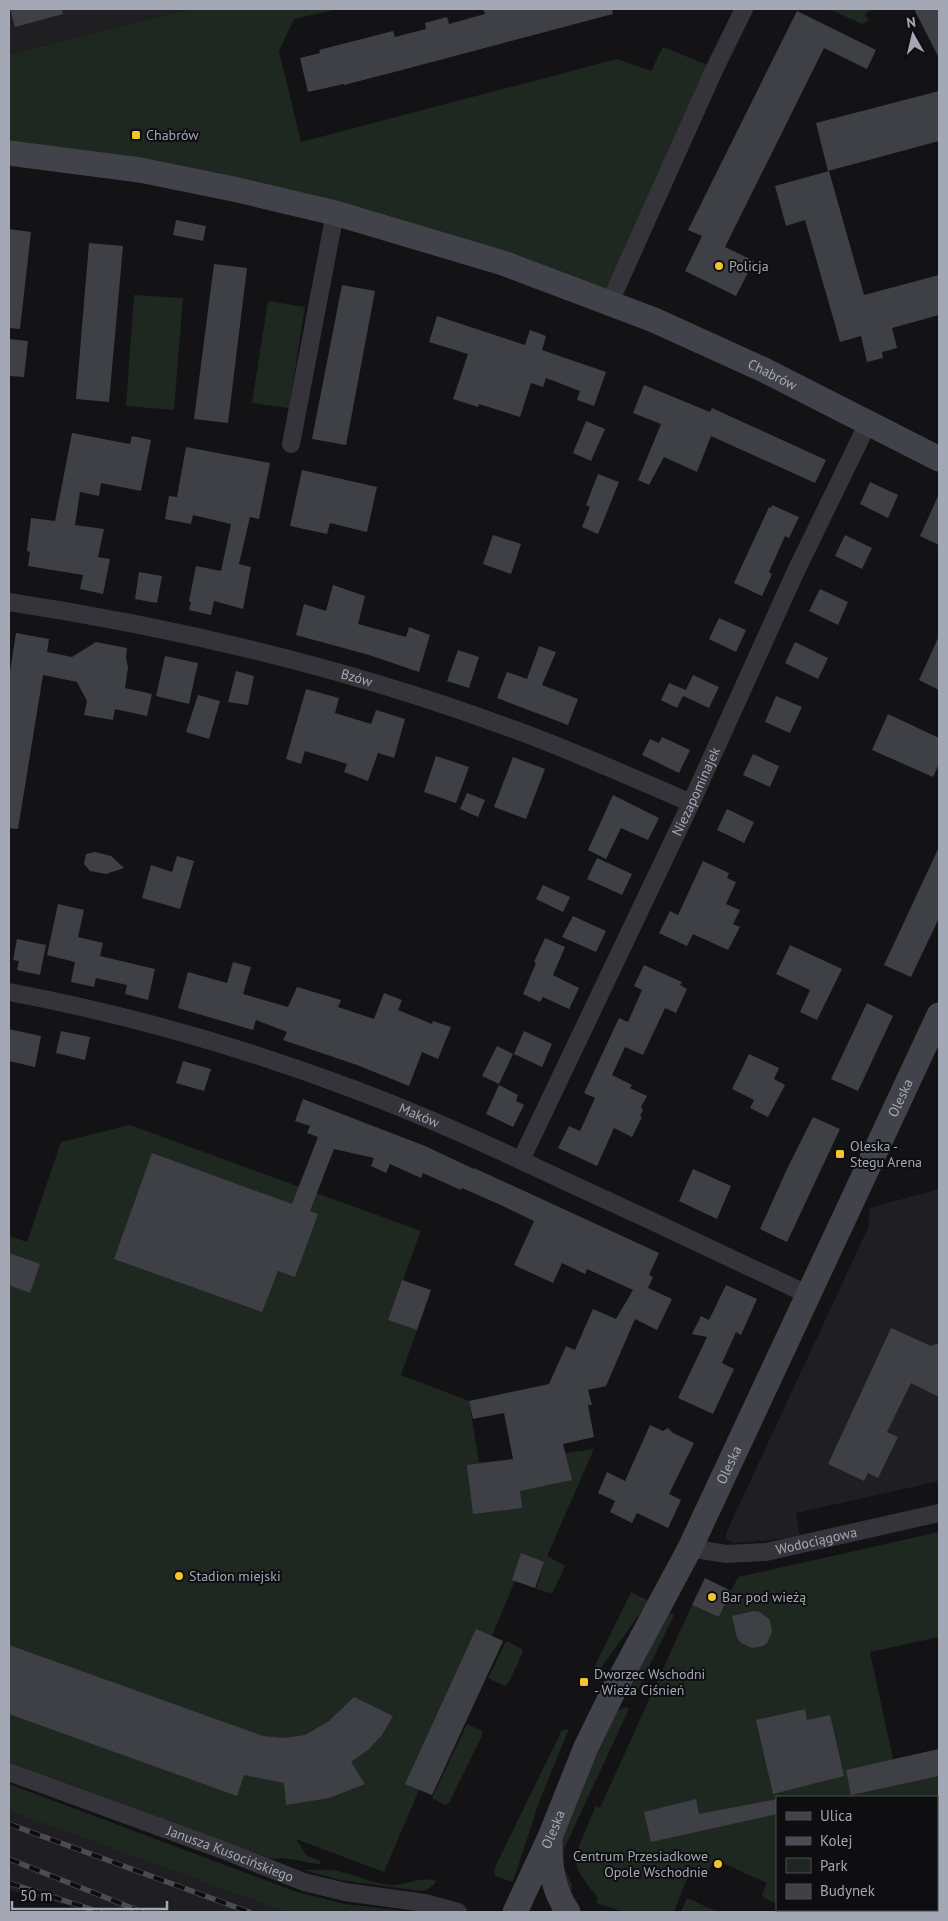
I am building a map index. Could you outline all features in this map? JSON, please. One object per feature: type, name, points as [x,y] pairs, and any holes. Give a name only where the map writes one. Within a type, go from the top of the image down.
[{"type":"main road","name":"Chabrów","points":[[9,153],[140,170],[238,190],[335,213],[503,263],[654,320],[762,369],[936,459]]},
{"type":"main road","name":"Oleska","points":[[515,1912],[550,1837],[586,1747],[690,1548],[939,1015]]},
{"type":"main road","points":[[550,1837],[551,1872],[558,1893],[568,1912]]},
{"type":"street","points":[[610,302],[711,77],[744,9]]},
{"type":"street","points":[[291,444],[335,213]]},
{"type":"street","name":"Niezapominajek","points":[[521,1160],[691,803],[795,573],[868,423]]},
{"type":"street","name":"Bzów","points":[[9,602],[112,619],[205,638],[325,668],[400,690],[511,728],[691,803]]},
{"type":"street","name":"Maków","points":[[9,992],[109,1013],[256,1056],[361,1092],[521,1160],[809,1295]]},
{"type":"street","name":"Wodociągowa","points":[[690,1548],[726,1554],[766,1552],[939,1514]]},
{"type":"street","name":"Janusza Kusocińskiego","points":[[9,1772],[223,1850],[304,1882],[346,1892],[425,1903],[458,1912]]},
{"type":"shaded area","points":[[9,9],[190,9],[9,55]]},
{"type":"shaded area","points":[[939,1189],[939,1481],[796,1513],[800,1536],[734,1543],[725,1539],[727,1531],[868,1228],[870,1208]]},
{"type":"shaded area","points":[[9,1811],[286,1912],[88,1912],[9,1890]]},
{"type":"green space","points":[[190,9],[339,9],[294,19],[279,51],[301,142],[617,59],[651,71],[663,47],[715,68],[610,302],[449,246],[9,153],[9,55]]},
{"type":"green space","points":[[829,9],[872,9],[865,14],[869,20],[862,24]]},
{"type":"green space","points":[[134,295],[183,298],[174,410],[126,406]]},
{"type":"green space","points":[[268,301],[305,307],[289,408],[252,403]]},
{"type":"green space","points":[[130,1125],[421,1231],[388,1320],[417,1330],[401,1375],[469,1401],[479,1463],[501,1460],[502,1462],[594,1449],[547,1556],[565,1566],[553,1592],[550,1593],[536,1589],[545,1561],[535,1588],[515,1581],[492,1636],[503,1641],[432,1795],[419,1790],[384,1872],[296,1839],[306,1855],[320,1861],[320,1864],[284,1858],[272,1859],[9,1762],[9,1236],[27,1242],[61,1142]]},
{"type":"green space","points":[[939,1532],[939,1637],[870,1652],[893,1759],[939,1749],[939,1814],[938,1796],[776,1796],[776,1904],[764,1898],[762,1894],[767,1883],[714,1859],[707,1872],[692,1866],[674,1912],[624,1912],[596,1903],[598,1898],[586,1883],[577,1867],[575,1855],[596,1806],[600,1808],[692,1605],[719,1617],[738,1577]]},
{"type":"green space","points":[[631,1592],[649,1601],[598,1672],[594,1671],[594,1668]]},
{"type":"green space","points":[[669,1612],[674,1615],[636,1694],[633,1693],[630,1685]]},
{"type":"green space","points":[[506,1641],[522,1649],[523,1652],[508,1684],[505,1686],[488,1678]]},
{"type":"green space","points":[[626,1707],[629,1709],[564,1849],[563,1866],[572,1885],[571,1892],[562,1886],[560,1846],[565,1827],[585,1776],[615,1712]]},
{"type":"green space","points":[[467,1724],[482,1731],[482,1736],[449,1803],[445,1805],[432,1798]]},
{"type":"green space","points":[[569,1729],[539,1802],[513,1882],[495,1876],[496,1865],[562,1730]]},
{"type":"green space","points":[[9,1784],[297,1892],[345,1904],[414,1912],[286,1912],[9,1811]]},
{"type":"green space","points":[[303,1870],[337,1871],[391,1885],[418,1880],[436,1881],[430,1888],[420,1891],[340,1880]]},
{"type":"green space","points":[[687,1898],[718,1912],[681,1912]]},
{"type":"building","points":[[10,9],[62,9],[63,14],[15,27]]},
{"type":"building","points":[[483,9],[612,9],[613,14],[344,85],[308,92],[300,58],[320,53],[319,50],[393,31],[395,37],[426,29],[425,23],[447,17],[449,24],[485,14]]},
{"type":"building","points":[[914,9],[939,9],[939,58]]},
{"type":"building","points":[[797,11],[876,50],[867,69],[824,48],[725,247],[754,261],[736,296],[685,271],[702,236],[688,230]]},
{"type":"building","points":[[939,91],[939,141],[828,171],[816,123]]},
{"type":"building","points":[[829,171],[864,295],[939,275],[939,315],[892,328],[897,348],[882,352],[883,358],[867,362],[861,336],[840,342],[805,220],[786,226],[775,186]]},
{"type":"building","points":[[176,220],[206,226],[203,241],[173,235]]},
{"type":"building","points":[[9,229],[31,232],[20,329],[9,328]]},
{"type":"building","points":[[89,243],[123,246],[109,402],[76,399]]},
{"type":"building","points":[[214,264],[247,268],[228,423],[194,419]]},
{"type":"building","points":[[342,285],[375,291],[346,445],[312,439]]},
{"type":"building","points":[[437,316],[525,345],[530,330],[546,336],[542,350],[606,372],[594,406],[577,400],[580,391],[546,378],[543,387],[531,383],[520,417],[479,404],[478,407],[453,399],[468,354],[429,342]]},
{"type":"building","points":[[9,339],[28,341],[24,377],[9,376]]},
{"type":"building","points":[[644,385],[710,412],[712,408],[826,460],[815,483],[711,436],[697,472],[664,457],[649,485],[638,480],[661,424],[633,413]]},
{"type":"building","points":[[586,421],[605,429],[591,461],[573,453]]},
{"type":"building","points":[[72,433],[130,444],[132,436],[151,440],[141,491],[101,483],[99,496],[80,492],[75,525],[104,529],[98,557],[110,559],[103,594],[80,589],[83,575],[28,566],[30,552],[27,551],[31,518],[55,521]]},
{"type":"building","points":[[186,447],[270,463],[259,519],[250,517],[239,564],[251,567],[243,609],[214,601],[211,615],[189,610],[196,566],[221,571],[231,524],[193,515],[191,524],[165,519],[169,496],[177,497]]},
{"type":"building","points":[[302,470],[377,487],[367,532],[330,523],[327,534],[290,526]]},
{"type":"building","points":[[598,474],[619,482],[598,534],[582,527],[590,507],[586,505]]},
{"type":"building","points":[[870,482],[898,495],[888,518],[860,504]]},
{"type":"building","points":[[939,494],[939,545],[920,536]]},
{"type":"building","points":[[772,505],[799,517],[789,538],[785,536],[769,572],[772,574],[762,596],[734,583],[769,507],[771,508]]},
{"type":"building","points":[[493,535],[521,544],[511,574],[483,564]]},
{"type":"building","points":[[845,535],[872,548],[862,569],[835,556]]},
{"type":"building","points":[[139,572],[162,576],[157,603],[135,599]]},
{"type":"building","points":[[333,585],[365,596],[358,624],[406,637],[409,627],[430,635],[419,672],[369,655],[296,635],[304,604],[326,611]]},
{"type":"building","points":[[820,589],[848,602],[838,625],[809,611]]},
{"type":"building","points":[[719,618],[746,630],[736,652],[709,639]]},
{"type":"building","points":[[16,633],[49,639],[47,652],[72,657],[96,642],[127,648],[126,658],[128,667],[125,688],[152,694],[147,716],[115,709],[113,720],[84,715],[87,701],[77,682],[43,675],[18,829],[9,828],[9,678]]},
{"type":"building","points":[[939,636],[939,690],[919,680]]},
{"type":"building","points":[[795,642],[828,658],[818,679],[785,663]]},
{"type":"building","points":[[539,646],[556,652],[542,685],[578,699],[568,725],[497,698],[507,672],[527,679]]},
{"type":"building","points":[[458,650],[479,657],[469,688],[447,681]]},
{"type":"building","points":[[165,656],[198,663],[189,704],[156,696]]},
{"type":"building","points":[[236,671],[254,676],[248,705],[228,702]]},
{"type":"building","points":[[693,675],[719,687],[709,708],[683,696]]},
{"type":"building","points":[[669,683],[686,690],[677,708],[661,700]]},
{"type":"building","points":[[306,689],[339,698],[335,713],[371,724],[376,710],[405,719],[394,758],[378,753],[368,781],[344,772],[347,764],[305,751],[301,764],[286,759]]},
{"type":"building","points":[[198,695],[220,701],[209,739],[186,732]]},
{"type":"building","points":[[776,696],[802,707],[790,733],[765,722]]},
{"type":"building","points":[[888,714],[939,738],[939,764],[933,777],[872,750]]},
{"type":"building","points":[[662,737],[690,750],[679,773],[642,755],[650,739],[659,743]]},
{"type":"building","points":[[753,754],[779,766],[770,787],[743,775]]},
{"type":"building","points":[[436,756],[469,767],[456,803],[424,792]]},
{"type":"building","points":[[513,757],[545,769],[526,819],[494,807]]},
{"type":"building","points":[[467,793],[485,800],[478,817],[460,809]]},
{"type":"building","points":[[613,795],[659,818],[648,840],[621,828],[606,859],[588,850]]},
{"type":"building","points":[[727,809],[754,822],[744,843],[717,830]]},
{"type":"building","points":[[939,847],[939,918],[911,977],[884,965]]},
{"type":"building","points":[[95,852],[111,856],[124,868],[106,874],[90,871],[84,864],[86,854]]},
{"type":"building","points":[[177,856],[194,861],[180,909],[142,898],[151,865],[172,872]]},
{"type":"building","points":[[597,858],[632,874],[622,895],[587,879]]},
{"type":"building","points":[[703,861],[729,873],[727,878],[736,882],[726,904],[740,910],[733,924],[740,927],[728,950],[693,934],[687,946],[659,933],[670,911],[678,915]]},
{"type":"building","points":[[543,885],[570,897],[563,912],[536,899]]},
{"type":"building","points":[[58,904],[84,910],[78,937],[103,943],[100,956],[155,969],[148,1000],[125,994],[127,985],[96,978],[94,987],[71,982],[75,962],[47,955]]},
{"type":"building","points":[[573,916],[606,931],[596,952],[562,937]]},
{"type":"building","points":[[545,938],[565,947],[553,975],[579,988],[569,1009],[543,997],[540,1002],[523,994]]},
{"type":"building","points":[[17,939],[46,945],[40,975],[17,970],[19,961],[13,960]]},
{"type":"building","points":[[790,945],[842,969],[817,1020],[800,1012],[810,990],[776,974]]},
{"type":"building","points":[[233,962],[251,967],[243,994],[288,1007],[297,987],[341,1000],[338,1007],[374,1019],[384,993],[402,1000],[398,1010],[432,1024],[433,1021],[451,1027],[438,1059],[422,1052],[409,1086],[357,1065],[283,1040],[287,1032],[256,1020],[253,1030],[178,1008],[188,972],[227,983]]},
{"type":"building","points":[[644,965],[682,982],[680,985],[687,989],[676,1013],[665,1008],[643,1055],[625,1047],[612,1075],[632,1085],[630,1088],[647,1096],[641,1107],[643,1110],[640,1116],[642,1117],[632,1137],[614,1128],[597,1166],[558,1148],[569,1126],[580,1131],[595,1098],[584,1093],[619,1018],[628,1022],[642,990],[634,986]]},
{"type":"building","points":[[867,1003],[893,1016],[858,1091],[831,1079]]},
{"type":"building","points":[[9,1029],[41,1036],[35,1067],[9,1061]]},
{"type":"building","points":[[61,1031],[90,1037],[85,1060],[56,1053]]},
{"type":"building","points":[[524,1031],[552,1044],[542,1067],[514,1054]]},
{"type":"building","points":[[497,1046],[513,1054],[499,1084],[482,1076]]},
{"type":"building","points":[[749,1054],[779,1068],[774,1079],[785,1085],[768,1117],[750,1108],[754,1100],[732,1089]]},
{"type":"building","points":[[183,1061],[211,1069],[204,1091],[176,1083]]},
{"type":"building","points":[[499,1085],[518,1095],[516,1101],[524,1105],[513,1127],[486,1114]]},
{"type":"building","points":[[303,1099],[425,1146],[659,1253],[649,1275],[653,1277],[648,1288],[672,1299],[657,1330],[635,1319],[606,1386],[588,1390],[592,1405],[588,1405],[594,1437],[563,1444],[572,1480],[520,1491],[522,1508],[473,1514],[467,1465],[513,1459],[504,1413],[473,1419],[469,1401],[549,1384],[566,1346],[575,1350],[593,1309],[616,1319],[633,1290],[587,1269],[585,1274],[562,1263],[553,1283],[514,1265],[534,1221],[503,1206],[423,1173],[421,1178],[390,1164],[386,1173],[371,1166],[374,1158],[334,1149],[310,1211],[318,1214],[295,1277],[278,1271],[262,1312],[114,1259],[152,1153],[292,1204],[318,1137],[307,1133],[310,1126],[295,1121]]},
{"type":"building","points":[[813,1117],[840,1129],[787,1242],[760,1229]]},
{"type":"building","points":[[693,1169],[731,1186],[717,1219],[679,1201]]},
{"type":"building","points":[[9,1253],[40,1264],[30,1293],[9,1285]]},
{"type":"building","points":[[402,1280],[431,1290],[417,1330],[388,1320]]},
{"type":"building","points":[[726,1285],[757,1299],[741,1335],[736,1332],[722,1363],[734,1369],[713,1414],[678,1398],[707,1337],[692,1334],[701,1316],[709,1320]]},
{"type":"building","points":[[891,1328],[931,1346],[939,1343],[939,1397],[911,1383],[887,1432],[898,1437],[878,1478],[868,1473],[864,1481],[828,1464]]},
{"type":"building","points":[[650,1425],[663,1431],[668,1428],[673,1433],[694,1443],[669,1494],[681,1500],[668,1528],[637,1513],[632,1523],[610,1512],[615,1501],[598,1493],[607,1472],[625,1481]]},
{"type":"building","points":[[521,1553],[544,1562],[535,1588],[512,1580]]},
{"type":"building","name":"Bar pod wieżą","points":[[705,1578],[731,1591],[719,1617],[692,1605]]},
{"type":"building","points":[[754,1611],[760,1612],[770,1620],[772,1632],[767,1643],[763,1646],[752,1648],[741,1643],[737,1638],[732,1616]]},
{"type":"building","points":[[476,1629],[503,1641],[432,1795],[405,1784]]},
{"type":"building","points":[[9,1645],[263,1736],[284,1738],[305,1735],[329,1721],[354,1697],[393,1716],[382,1735],[369,1749],[351,1762],[365,1784],[329,1798],[286,1805],[284,1783],[244,1775],[237,1796],[9,1714]]},
{"type":"building","points":[[805,1709],[807,1720],[830,1715],[844,1776],[773,1794],[756,1720]]},
{"type":"building","points":[[939,1749],[939,1776],[851,1795],[846,1770]]},
{"type":"building","points":[[696,1799],[699,1814],[776,1799],[776,1814],[651,1842],[644,1812]]},
{"type":"railway","points":[[9,1824],[249,1912]]},
{"type":"railway","points":[[9,1859],[142,1912]]},
{"type":"railway","points":[[9,1883],[100,1912]]},
{"type":"place","name":"Chabrów","points":[[136,135]]},
{"type":"place","name":"Policja","points":[[719,266]]},
{"type":"place","name":"Oleska - Stegu Arena","points":[[840,1154]]},
{"type":"place","name":"Stadion miejski","points":[[179,1576]]},
{"type":"place","name":"Bar pod wieżą","points":[[712,1597]]},
{"type":"place","name":"Dworzec Wschodni - Wieża Ciśnień","points":[[584,1682]]},
{"type":"place","name":"Centrum Przesiadkowe Opole Wschodnie","points":[[718,1864]]}]
